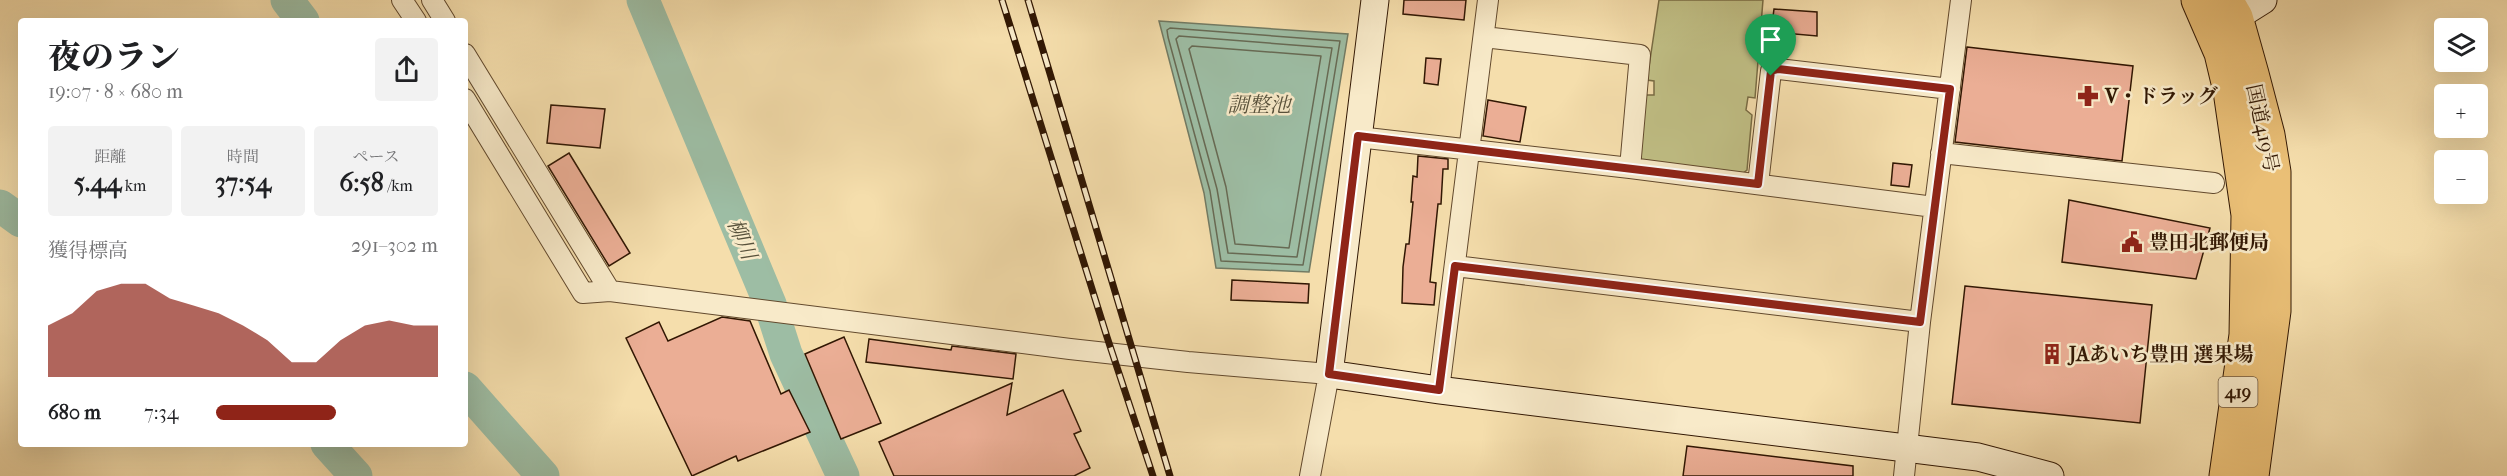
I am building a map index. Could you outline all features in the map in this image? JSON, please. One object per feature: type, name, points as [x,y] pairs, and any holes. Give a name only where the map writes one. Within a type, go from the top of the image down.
[{"type":"highway","name":"国道419号","points":[[2198,0],[2221,53],[2230,91],[2248,215],[2246,335],[2226,476]]},
{"type":"highway","name":"国道419号","points":[[2242,6],[2274,172],[2274,311],[2252,476]]},
{"type":"street","points":[[402,0],[414,18]]},
{"type":"street","points":[[432,0],[443,18]]},
{"type":"street","points":[[1310,476],[1329,374],[1375,0]]},
{"type":"street","points":[[1439,390],[1488,0]]},
{"type":"street","points":[[1904,476],[1920,322],[1961,0]]},
{"type":"street","points":[[1484,37],[1640,55],[1630,168]]},
{"type":"street","points":[[468,59],[610,291]]},
{"type":"street","points":[[1758,184],[1771,71],[1778,69],[1950,89]]},
{"type":"street","points":[[468,104],[583,293],[610,291],[1141,357],[1329,374],[1439,390],[1978,457],[2050,476]]},
{"type":"street","points":[[1358,136],[1934,207]]},
{"type":"street","points":[[1941,153],[2214,183]]},
{"type":"street","points":[[1455,266],[1920,322]]},
{"type":"shaded area","points":[[1659,0],[1763,0],[1755,98],[1748,97],[1746,110],[1752,115],[1747,170],[1743,173],[1644,164],[1637,154],[1645,95],[1654,95],[1654,81],[1647,80]]},
{"type":"water","name":"調整池","points":[[1159,21],[1348,34],[1309,272],[1216,268],[1204,193]]},
{"type":"building","points":[[1404,0],[1466,0],[1464,20],[1403,14]]},
{"type":"building","points":[[1774,9],[1817,12],[1817,36],[1771,32]]},
{"type":"building","points":[[1967,47],[2133,66],[2122,161],[1955,142]]},
{"type":"building","points":[[1426,58],[1441,59],[1438,85],[1424,83]]},
{"type":"building","points":[[1488,100],[1526,107],[1520,142],[1483,136]]},
{"type":"building","points":[[551,105],[605,109],[600,148],[547,143]]},
{"type":"building","points":[[569,153],[630,253],[609,266],[548,166]]},
{"type":"building","points":[[1418,156],[1448,159],[1448,169],[1443,169],[1441,204],[1438,204],[1430,282],[1436,283],[1434,305],[1402,303],[1403,267],[1406,244],[1409,244],[1413,176],[1417,177]]},
{"type":"building","points":[[1893,163],[1912,165],[1909,187],[1891,185]]},
{"type":"building","points":[[2069,200],[2210,228],[2196,279],[2062,262]]},
{"type":"building","points":[[1232,280],[1309,284],[1308,303],[1231,300]]},
{"type":"building","name":"JAあいち豊田 選果場","points":[[1965,286],[2152,305],[2140,423],[1952,404]]},
{"type":"building","points":[[722,317],[750,321],[781,394],[789,390],[810,432],[738,461],[736,456],[692,476],[626,338],[659,322],[668,341]]},
{"type":"building","points":[[844,337],[881,423],[841,439],[805,354]]},
{"type":"building","points":[[869,339],[951,350],[952,346],[1016,354],[1013,379],[866,362]]},
{"type":"building","points":[[1012,383],[1007,415],[1063,390],[1081,431],[1074,434],[1090,468],[1074,476],[894,476],[879,442]]},
{"type":"building","points":[[1687,446],[1853,466],[1853,476],[1683,476]]},
{"type":"waterway","points":[[287,0],[301,18]]},
{"type":"waterway","name":"柳川","points":[[643,0],[770,304],[786,354],[843,476]]},
{"type":"waterway","points":[[0,206],[18,219]]},
{"type":"waterway","points":[[468,391],[543,476]]},
{"type":"waterway","points":[[330,447],[356,476]]},
{"type":"railway","points":[[1002,0],[1107,337],[1153,476]]},
{"type":"railway","points":[[1028,0],[1170,476]]},
{"type":"place","name":"V・ドラッグ","points":[[2088,96]]},
{"type":"place","name":"豊田北郵便局","points":[[2132,242]]},
{"type":"place","name":"JAあいち豊田 選果場","points":[[2052,354]]},
{"type":"route","points":[[1778,69],[1950,89],[1920,322],[1685,296],[1455,266],[1439,390],[1329,374],[1358,136],[1373,140],[1758,184],[1771,76],[1771,71],[1778,69]]}]
